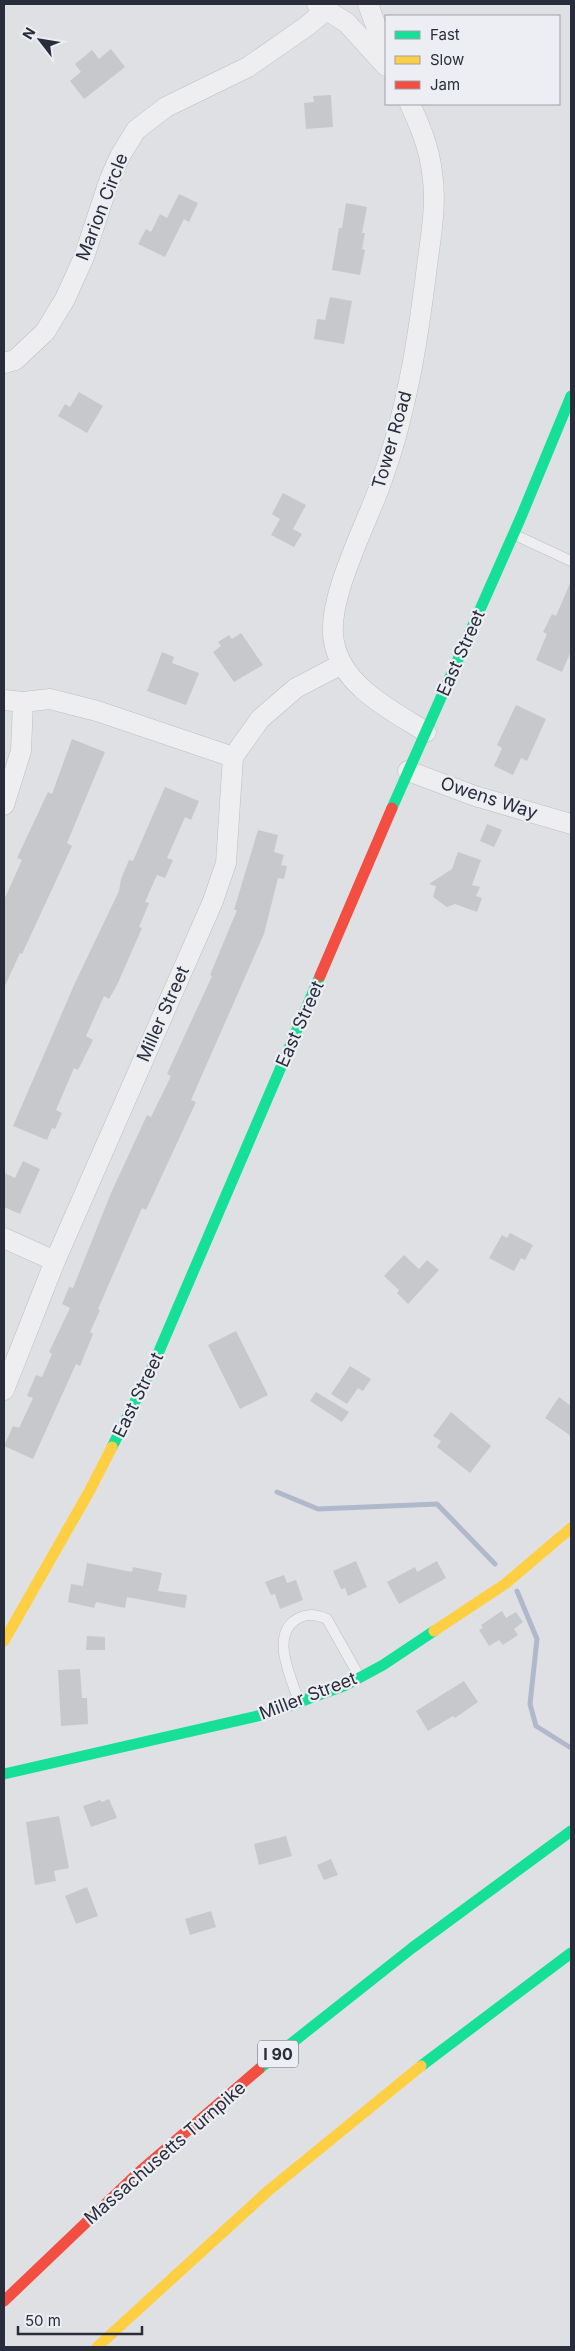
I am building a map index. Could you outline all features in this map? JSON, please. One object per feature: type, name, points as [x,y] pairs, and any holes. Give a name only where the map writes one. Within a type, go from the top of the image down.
[{"type":"main road","name":"East Street","points":[[4,1641],[90,1490],[151,1370],[408,771],[514,534],[571,396]]},
{"type":"main road","name":"Miller Street","points":[[4,1774],[173,1737],[266,1714],[299,1703],[360,1677],[383,1665],[505,1584],[571,1528]]},
{"type":"main road","name":"Massachusetts Turnpike","points":[[4,2301],[158,2156],[303,2033],[455,1915],[571,1831]]},
{"type":"main road","points":[[97,2347],[175,2274],[306,2159],[447,2045],[571,1953]]},
{"type":"street","points":[[368,4],[385,51]]},
{"type":"street","points":[[322,7],[347,23],[385,65]]},
{"type":"street","name":"Marion Circle","points":[[4,363],[15,360],[45,332],[65,298],[84,257],[109,181],[120,156],[136,130],[166,107],[248,68],[307,26],[322,7]]},
{"type":"street","name":"Tower Road","points":[[410,105],[425,136],[432,173],[434,213],[422,305],[404,412],[382,481],[342,583],[332,627],[334,644],[342,664],[358,683],[375,699],[426,732]]},
{"type":"street","points":[[4,805],[21,751],[13,701],[50,699],[87,708],[234,757],[260,719],[296,688],[342,664]]},
{"type":"street","name":"Miller Street","points":[[4,1390],[55,1261],[213,901],[226,863],[234,757]]},
{"type":"street","name":"Owens Way","points":[[408,771],[476,796],[571,824]]},
{"type":"street","points":[[4,1238],[55,1261]]},
{"type":"lane","points":[[514,534],[571,561]]},
{"type":"lane","points":[[299,1703],[283,1646],[284,1634],[290,1624],[302,1615],[316,1615],[327,1618],[360,1677]]},
{"type":"building","points":[[111,49],[125,67],[84,99],[70,81],[81,72],[75,64],[92,50],[99,59]]},
{"type":"building","points":[[331,95],[333,127],[306,129],[304,103],[314,102],[313,96]]},
{"type":"building","points":[[179,194],[198,203],[189,222],[184,219],[165,257],[138,244],[146,229],[151,232],[160,214],[167,218]]},
{"type":"building","points":[[346,203],[367,207],[362,233],[365,233],[362,249],[365,250],[360,275],[332,270],[339,228],[342,228]]},
{"type":"building","points":[[330,297],[352,301],[344,344],[314,339],[317,319],[325,320]]},
{"type":"building","points":[[79,392],[103,406],[87,433],[58,416],[65,404],[70,407]]},
{"type":"building","points":[[283,493],[306,505],[293,529],[302,534],[294,547],[271,535],[280,519],[272,514]]},
{"type":"building","points":[[571,581],[571,651],[562,672],[536,660],[547,634],[543,632],[552,614],[556,616]]},
{"type":"building","points":[[241,633],[263,665],[234,682],[213,652],[221,646],[218,642],[229,635],[232,639]]},
{"type":"building","points":[[162,652],[174,657],[172,663],[199,673],[186,705],[147,691]]},
{"type":"building","points":[[516,705],[546,719],[527,761],[521,758],[513,775],[494,766],[502,748],[497,745]]},
{"type":"building","points":[[72,739],[105,752],[67,843],[72,846],[22,954],[20,953],[4,988],[4,900],[22,860],[17,858],[48,792],[52,794]]},
{"type":"building","points":[[165,787],[199,801],[191,820],[185,817],[167,858],[173,860],[165,878],[157,875],[145,902],[149,903],[139,927],[142,928],[117,985],[109,999],[104,996],[86,1036],[93,1040],[78,1070],[74,1068],[56,1110],[62,1113],[55,1129],[52,1128],[47,1140],[13,1126],[75,983],[119,891],[121,879],[129,860],[133,861]]},
{"type":"building","points":[[487,824],[502,830],[494,847],[480,841]]},
{"type":"building","points":[[258,830],[278,835],[274,852],[284,855],[281,865],[287,866],[284,879],[278,878],[264,934],[191,1100],[196,1102],[146,1210],[142,1208],[98,1309],[100,1310],[90,1332],[93,1334],[80,1366],[76,1364],[33,1459],[4,1446],[13,1426],[19,1428],[33,1398],[27,1396],[36,1375],[42,1377],[52,1354],[49,1352],[70,1308],[62,1304],[69,1287],[73,1288],[111,1193],[147,1115],[151,1117],[171,1076],[167,1074],[212,976],[210,975],[237,910],[234,910]]},
{"type":"building","points":[[458,852],[481,860],[472,885],[480,887],[476,896],[482,898],[477,912],[455,904],[447,907],[433,897],[436,886],[429,884],[452,869]]},
{"type":"building","points":[[23,1161],[40,1169],[20,1214],[4,1207],[4,1173],[15,1178]]},
{"type":"building","points":[[510,1233],[533,1245],[525,1260],[521,1258],[514,1271],[489,1258],[502,1235],[507,1238]]},
{"type":"building","points":[[404,1255],[419,1269],[427,1260],[439,1270],[408,1304],[397,1293],[399,1290],[384,1276]]},
{"type":"building","points":[[236,1331],[268,1395],[240,1409],[208,1345]]},
{"type":"building","points":[[350,1366],[371,1379],[363,1391],[358,1388],[347,1404],[331,1394]]},
{"type":"building","points":[[316,1392],[349,1412],[342,1422],[310,1401]]},
{"type":"building","points":[[559,1397],[571,1406],[571,1436],[545,1418]]},
{"type":"building","points":[[451,1412],[491,1446],[470,1473],[437,1447],[441,1441],[433,1436]]},
{"type":"building","points":[[356,1561],[367,1587],[348,1596],[345,1588],[341,1589],[333,1571]]},
{"type":"building","points":[[437,1561],[446,1578],[399,1604],[387,1582],[415,1567],[417,1572]]},
{"type":"building","points":[[87,1563],[132,1572],[133,1567],[162,1573],[158,1591],[187,1595],[185,1608],[127,1597],[125,1608],[96,1602],[94,1608],[68,1602],[71,1584],[83,1586]]},
{"type":"building","points":[[284,1575],[287,1583],[296,1580],[303,1600],[280,1609],[275,1594],[271,1595],[265,1582]]},
{"type":"building","points":[[502,1611],[506,1618],[516,1612],[523,1622],[514,1629],[518,1635],[503,1645],[499,1640],[489,1646],[479,1630],[483,1628],[481,1625]]},
{"type":"building","points":[[87,1636],[105,1637],[105,1650],[86,1650]]},
{"type":"building","points":[[80,1669],[82,1698],[87,1698],[88,1724],[61,1726],[58,1670]]},
{"type":"building","points":[[464,1681],[478,1702],[455,1718],[453,1716],[428,1731],[416,1711]]},
{"type":"building","points":[[109,1799],[117,1818],[91,1827],[83,1806]]},
{"type":"building","points":[[59,1816],[69,1868],[54,1871],[56,1881],[35,1885],[26,1822]]},
{"type":"building","points":[[286,1836],[292,1856],[259,1865],[254,1844]]},
{"type":"building","points":[[331,1859],[338,1875],[324,1880],[317,1865]]},
{"type":"building","points":[[87,1887],[98,1916],[76,1924],[65,1896]]},
{"type":"building","points":[[211,1911],[216,1927],[190,1935],[185,1919]]},
{"type":"waterway","points":[[277,1492],[318,1509],[437,1504],[495,1564]]},
{"type":"waterway","points":[[517,1591],[537,1639],[530,1704],[536,1726],[571,1748]]},
{"type":"traffic: fast","points":[[392,808],[521,517],[571,396]]},
{"type":"traffic: fast","points":[[112,1447],[151,1370],[320,976]]},
{"type":"traffic: fast","points":[[4,1774],[266,1714],[346,1685],[383,1665],[434,1631]]},
{"type":"traffic: fast","points":[[259,2069],[412,1948],[571,1831]]},
{"type":"traffic: fast","points":[[421,2066],[571,1953]]},
{"type":"traffic: slow","points":[[4,1641],[90,1490],[112,1447]]},
{"type":"traffic: slow","points":[[434,1631],[505,1584],[571,1528]]},
{"type":"traffic: slow","points":[[97,2347],[268,2191],[421,2066]]},
{"type":"traffic: jam","points":[[320,976],[392,808]]},
{"type":"traffic: jam","points":[[4,2301],[138,2173],[259,2069]]}]
